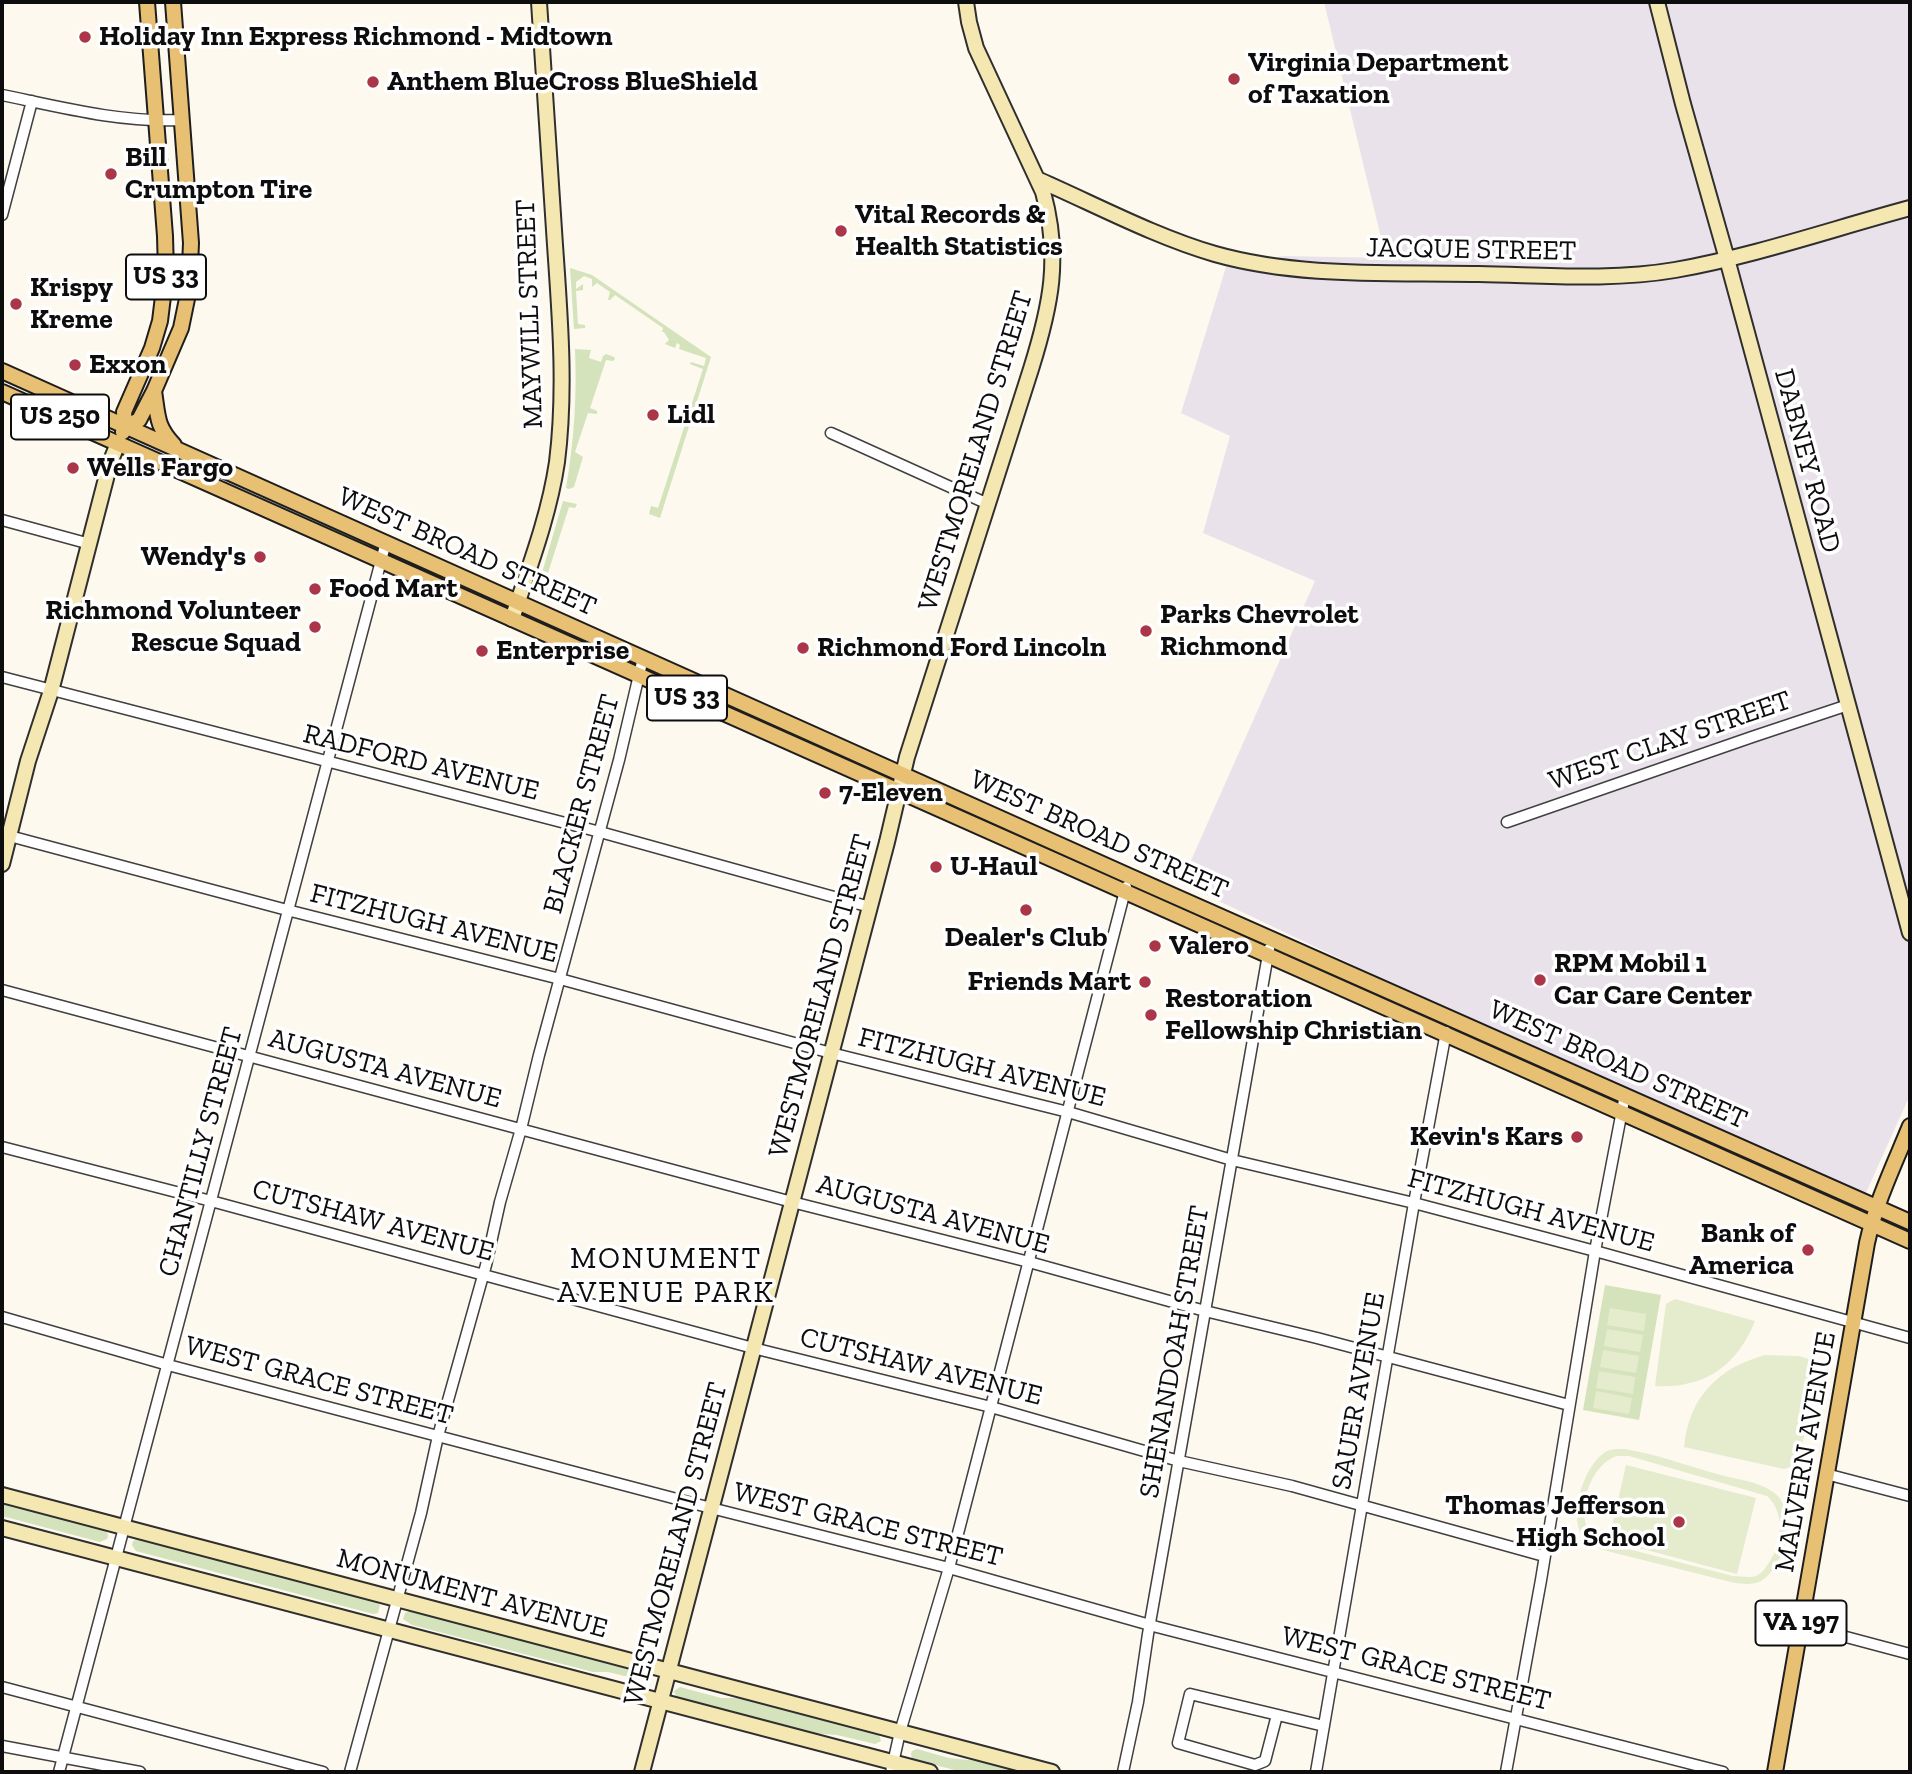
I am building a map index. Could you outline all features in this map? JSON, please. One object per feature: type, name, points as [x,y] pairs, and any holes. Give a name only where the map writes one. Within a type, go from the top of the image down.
[{"type":"main road","name":"US 33","points":[[118,443],[125,427],[124,412],[157,334],[165,292],[166,253],[147,2]]},
{"type":"main road","name":"US 33","points":[[173,2],[191,243],[190,281],[181,328],[154,391],[163,434],[180,451]]},
{"type":"main road","name":"WEST BROAD STREET","points":[[2,371],[1129,876],[1910,1222]]},
{"type":"main road","points":[[125,427],[139,420],[154,391]]},
{"type":"main road","name":"WEST BROAD STREET","points":[[2,392],[1910,1241]]},
{"type":"main road","name":"VA 197","points":[[1871,1223],[1910,1126]]},
{"type":"main road","name":"MALVERN AVENUE","points":[[1775,1772],[1871,1223]]},
{"type":"street","name":"MAYWILL STREET","points":[[512,619],[550,499],[562,407],[558,285],[539,2]]},
{"type":"street","name":"WESTMORELAND STREET","points":[[642,1772],[903,775],[1049,306],[1053,269],[1047,204],[1039,180],[976,48],[966,2]]},
{"type":"street","name":"DABNEY ROAD","points":[[1657,2],[1910,933]]},
{"type":"street","points":[[2,95],[132,119],[181,120]]},
{"type":"street","points":[[2,215],[32,101]]},
{"type":"street","name":"JACQUE STREET","points":[[1039,180],[1192,247],[1259,264],[1303,270],[1376,273],[1611,276],[1675,270],[1727,259],[1910,208]]},
{"type":"street","points":[[831,433],[988,504]]},
{"type":"street","points":[[2,864],[5,835],[51,691],[110,463],[118,443]]},
{"type":"street","points":[[2,520],[90,544]]},
{"type":"street","name":"CHANTILLY STREET","points":[[59,1772],[386,542]]},
{"type":"street","name":"BLACKER STREET","points":[[350,1772],[421,1513],[438,1436],[484,1274],[500,1202],[522,1129],[643,658]]},
{"type":"street","name":"RADFORD AVENUE","points":[[2,677],[600,832],[870,907]]},
{"type":"street","name":"WEST CLAY STREET","points":[[1507,822],[1848,705]]},
{"type":"street","name":"FITZHUGH AVENUE","points":[[5,835],[560,979],[831,1053],[1068,1112],[1232,1160],[1414,1203],[1910,1338]]},
{"type":"street","points":[[892,1767],[949,1568],[1129,876]]},
{"type":"street","name":"SHENANDOAH STREET","points":[[1123,1772],[1138,1702],[1271,938]]},
{"type":"street","name":"AUGUSTA AVENUE","points":[[2,990],[792,1202],[1569,1405]]},
{"type":"street","name":"SAUER AVENUE","points":[[1316,1772],[1414,1203],[1449,1017]]},
{"type":"street","points":[[1506,1772],[1595,1251],[1625,1095]]},
{"type":"street","name":"CUTSHAW AVENUE","points":[[2,1147],[753,1348],[991,1407],[1179,1461],[1292,1486],[1544,1556]]},
{"type":"street","name":"WEST GRACE STREET","points":[[2,1317],[168,1365],[949,1568],[1150,1625],[1723,1772]]},
{"type":"street","points":[[1826,1474],[1910,1496]]},
{"type":"street","name":"MONUMENT AVENUE","points":[[2,1495],[1052,1772]]},
{"type":"street","name":"MONUMENT AVENUE","points":[[2,1528],[660,1701],[892,1767],[930,1772]]},
{"type":"street","points":[[1801,1625],[1910,1654]]},
{"type":"street","points":[[2,1687],[323,1772]]},
{"type":"street","points":[[1277,1715],[1265,1761],[1261,1764],[1255,1765],[1178,1744],[1190,1694],[1324,1726]]},
{"type":"street","points":[[2,1746],[140,1772]]},
{"type":"shaded area","points":[[1324,2],[1910,2],[1910,1095],[1860,1206],[1181,883],[1315,581],[1203,533],[1230,436],[1181,413],[1226,267],[1283,256],[1386,258]]},
{"type":"green space","points":[[570,268],[592,275],[711,357],[660,518],[649,514],[651,506],[658,508],[703,369],[690,364],[691,362],[704,366],[706,358],[679,349],[680,345],[677,343],[675,348],[665,344],[669,340],[662,332],[663,328],[615,295],[608,300],[610,292],[597,283],[592,287],[592,279],[584,276],[576,282],[576,289],[583,284],[583,290],[576,291],[578,324],[585,325],[585,328],[574,329]]},
{"type":"green space","points":[[575,349],[591,350],[589,358],[601,362],[606,354],[615,359],[606,360],[590,408],[597,411],[597,414],[588,413],[575,452],[583,457],[574,487],[569,489],[566,488],[574,419]]},
{"type":"green space","points":[[563,501],[577,504],[575,508],[569,507],[547,576],[555,580],[550,593],[566,600],[564,606],[536,593]]},
{"type":"green space","points":[[1605,1285],[1661,1295],[1639,1420],[1583,1410]]},
{"type":"green space","points":[[1675,1299],[1755,1321],[1739,1351],[1717,1372],[1689,1383],[1655,1386],[1666,1304]]},
{"type":"green space","points":[[1610,1308],[1646,1314],[1644,1331],[1607,1325]]},
{"type":"green space","points":[[1607,1329],[1643,1335],[1640,1352],[1604,1346]]},
{"type":"green space","points":[[1603,1350],[1639,1356],[1636,1373],[1600,1367]]},
{"type":"green space","points":[[1765,1355],[1799,1356],[1821,1363],[1798,1462],[1784,1469],[1684,1447],[1692,1413],[1709,1387],[1733,1368]]},
{"type":"green space","points":[[1599,1371],[1635,1377],[1633,1394],[1596,1388]]},
{"type":"green space","points":[[1596,1391],[1632,1398],[1629,1414],[1593,1408]]},
{"type":"green space","points":[[1622,1449],[1647,1453],[1753,1483],[1773,1492],[1786,1511],[1787,1524],[1783,1551],[1770,1574],[1755,1583],[1735,1583],[1607,1551],[1588,1543],[1580,1532],[1577,1520],[1580,1493],[1598,1458],[1607,1451]],"holes":[[[1617,1456],[1629,1456],[1767,1496],[1777,1511],[1780,1529],[1773,1556],[1760,1574],[1748,1577],[1733,1576],[1597,1541],[1589,1532],[1585,1521],[1586,1494],[1598,1470],[1607,1461]]]},
{"type":"green space","points":[[1626,1465],[1756,1498],[1737,1574],[1609,1540]]},
{"type":"green space","points":[[2,1503],[104,1530],[108,1538],[100,1542],[2,1516]]},
{"type":"green space","points":[[138,1539],[376,1602],[380,1605],[378,1613],[373,1614],[136,1551],[132,1545],[133,1541]]},
{"type":"green space","points":[[410,1611],[650,1675],[652,1679],[649,1682],[608,1672],[593,1672],[412,1625],[403,1619],[405,1613]]},
{"type":"green space","points":[[680,1687],[721,1698],[745,1698],[879,1734],[881,1741],[875,1744],[837,1735],[811,1733],[676,1697],[674,1691]]},
{"type":"green space","points":[[917,1749],[949,1758],[979,1761],[1025,1772],[962,1772],[912,1759],[912,1751]]},
{"type":"place","name":"Holiday Inn Express Richmond - Midtown","points":[[85,37]]},
{"type":"place","name":"Virginia Department of Taxation","points":[[1234,79]]},
{"type":"place","name":"Anthem BlueCross BlueShield","points":[[373,82]]},
{"type":"place","name":"Bill Crumpton Tire","points":[[111,174]]},
{"type":"place","name":"Vital Records & Health Statistics","points":[[841,231]]},
{"type":"place","name":"Krispy Kreme","points":[[16,304]]},
{"type":"place","name":"Exxon","points":[[75,365]]},
{"type":"place","name":"Lidl","points":[[653,415]]},
{"type":"place","name":"Wells Fargo","points":[[73,468]]},
{"type":"place","name":"Wendy's","points":[[260,557]]},
{"type":"place","name":"Food Mart","points":[[315,589]]},
{"type":"place","name":"Richmond Volunteer Rescue Squad","points":[[315,627]]},
{"type":"place","name":"Parks Chevrolet Richmond","points":[[1146,631]]},
{"type":"place","name":"Richmond Ford Lincoln","points":[[803,648]]},
{"type":"place","name":"Enterprise","points":[[482,651]]},
{"type":"place","name":"7-Eleven","points":[[825,793]]},
{"type":"place","name":"U-Haul","points":[[936,867]]},
{"type":"place","name":"Dealer's Club","points":[[1026,910]]},
{"type":"place","name":"Valero","points":[[1155,946]]},
{"type":"place","name":"RPM Mobil 1 Car Care Center","points":[[1540,980]]},
{"type":"place","name":"Friends Mart","points":[[1145,982]]},
{"type":"place","name":"Restoration Fellowship Christian","points":[[1151,1015]]},
{"type":"place","name":"Kevin's Kars","points":[[1577,1137]]},
{"type":"place","name":"Bank of America","points":[[1808,1250]]},
{"type":"place","name":"Thomas Jefferson High School","points":[[1679,1522]]},
{"type":"district","name":"MONUMENT AVENUE PARK","points":[[666,1276]]}]
